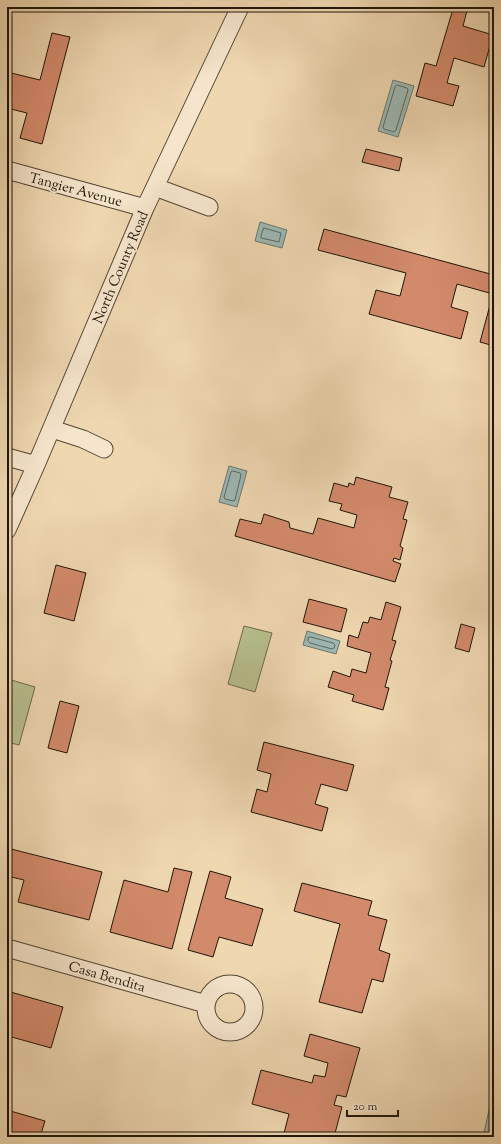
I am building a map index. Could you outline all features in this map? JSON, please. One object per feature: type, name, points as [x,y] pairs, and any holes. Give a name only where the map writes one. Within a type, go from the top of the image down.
[{"type":"street","name":"North County Road","points":[[7,530],[52,429],[145,208],[240,7]]},
{"type":"street","name":"Tangier Avenue","points":[[7,170],[145,208]]},
{"type":"street","points":[[155,187],[209,207]]},
{"type":"street","points":[[52,429],[83,439],[104,449]]},
{"type":"street","points":[[7,457],[36,465]]},
{"type":"street","name":"Casa Bendita","points":[[7,948],[206,1004]]},
{"type":"green space","points":[[244,626],[272,633],[255,692],[228,684]]},
{"type":"green space","points":[[8,679],[35,687],[19,745],[7,742]]},
{"type":"water","points":[[393,80],[414,86],[398,137],[378,131]]},
{"type":"water","points":[[260,222],[287,230],[282,248],[255,241]]},
{"type":"water","points":[[229,466],[247,471],[237,507],[219,502]]},
{"type":"water","points":[[307,631],[340,641],[336,654],[303,645]]},
{"type":"water","points":[[494,1088],[494,1137],[483,1137]]},
{"type":"building","points":[[446,7],[468,7],[463,26],[493,35],[484,67],[454,58],[447,83],[459,86],[453,106],[416,96],[425,63],[436,66],[453,9]]},
{"type":"building","points":[[52,33],[70,37],[42,144],[20,138],[27,113],[7,108],[7,72],[40,80]]},
{"type":"building","points":[[366,149],[402,158],[399,171],[362,162]]},
{"type":"building","points":[[324,229],[494,275],[494,346],[480,342],[493,294],[457,284],[451,307],[468,312],[461,339],[369,314],[376,290],[400,296],[406,273],[318,250]]},
{"type":"building","points":[[356,477],[392,487],[389,497],[408,502],[403,519],[407,520],[400,546],[403,548],[400,560],[394,558],[393,561],[401,564],[395,582],[235,536],[240,519],[261,524],[264,514],[289,522],[290,528],[313,534],[318,518],[354,528],[357,515],[340,510],[342,504],[329,501],[334,483],[348,487],[349,483],[354,485]]},
{"type":"building","points":[[56,565],[86,573],[74,621],[44,613]]},
{"type":"building","points":[[309,599],[347,609],[341,632],[303,622]]},
{"type":"building","points":[[386,602],[401,607],[392,640],[396,641],[390,660],[392,661],[385,687],[389,688],[383,710],[352,701],[354,695],[328,687],[333,671],[350,677],[352,669],[366,673],[371,653],[347,646],[349,635],[358,638],[363,622],[368,623],[370,617],[381,620]]},
{"type":"building","points":[[461,624],[475,628],[469,652],[455,648]]},
{"type":"building","points":[[60,701],[79,706],[67,753],[48,748]]},
{"type":"building","points":[[264,742],[354,765],[347,791],[321,784],[315,804],[328,808],[322,831],[251,812],[257,789],[267,792],[271,774],[257,770]]},
{"type":"building","points":[[11,849],[102,872],[89,920],[18,902],[24,880],[7,876],[7,865]]},
{"type":"building","points":[[174,868],[192,872],[172,949],[110,932],[124,880],[168,892]]},
{"type":"building","points":[[210,871],[231,877],[225,898],[263,909],[252,946],[219,937],[213,957],[188,950]]},
{"type":"building","points":[[302,883],[372,901],[368,915],[387,920],[379,950],[390,954],[383,982],[372,979],[362,1013],[319,1002],[340,924],[294,911]]},
{"type":"building","points":[[7,991],[63,1007],[51,1048],[8,1036],[7,1040]]},
{"type":"building","points":[[310,1034],[360,1048],[346,1097],[337,1095],[334,1105],[342,1107],[334,1137],[283,1137],[289,1114],[252,1104],[261,1070],[312,1083],[314,1075],[325,1077],[328,1063],[304,1056]]},
{"type":"building","points":[[7,1110],[45,1121],[40,1137],[7,1137]]},
{"type":"building","points":[[250,1133],[263,1137],[249,1137]]}]
